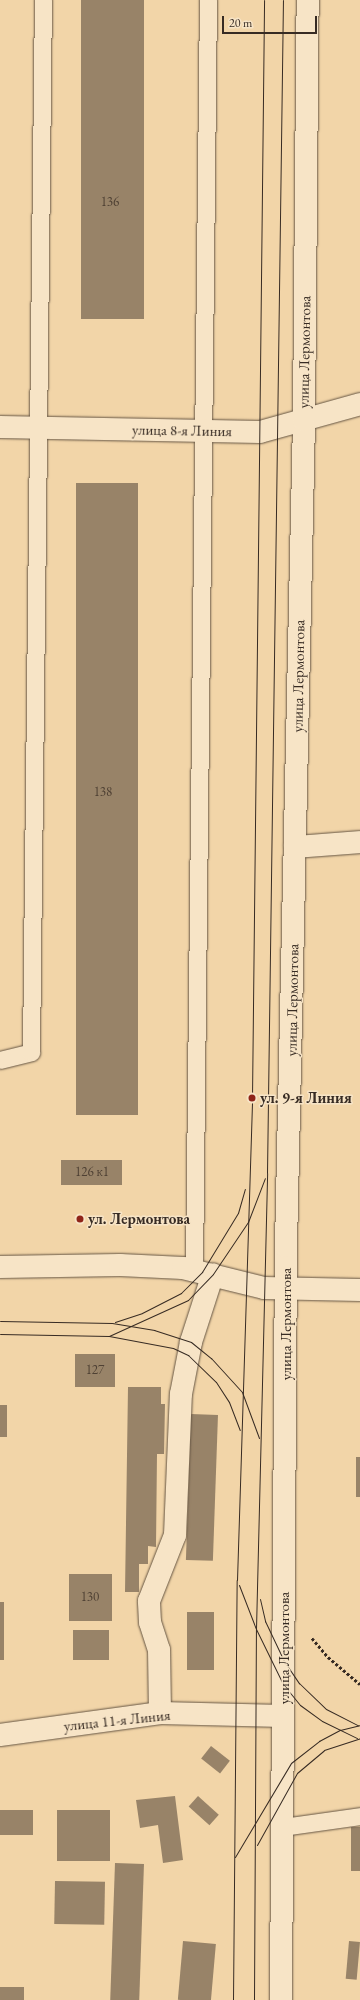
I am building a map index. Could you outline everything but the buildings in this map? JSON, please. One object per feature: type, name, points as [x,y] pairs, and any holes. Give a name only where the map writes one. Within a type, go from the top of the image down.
[{"type":"main road","name":"улица Лермонтова","points":[[281,2000],[287,1290],[304,420],[308,0]]},
{"type":"main road","name":"улица 8-я Линия","points":[[0,427],[260,432],[360,404]]},
{"type":"main road","points":[[295,847],[360,842]]},
{"type":"main road","points":[[0,1267],[120,1265],[204,1272],[245,1285],[287,1290],[360,1290]]},
{"type":"main road","points":[[160,1713],[158,1650],[150,1622],[149,1601],[175,1535],[181,1394],[204,1272]]},
{"type":"main road","name":"улица 11-я Линия","points":[[0,1735],[160,1713],[283,1716]]},
{"type":"lane","points":[[0,1060],[31,1052],[43,0]]},
{"type":"lane","points":[[204,1272],[203,431],[208,0]]},
{"type":"lane","points":[[283,1828],[360,1816]]},
{"type":"path","points":[[284,1604],[328,1657],[360,1684]]},
{"type":"tram line","points":[[233,2000],[237,1580],[252,1098],[264,0]]},
{"type":"tram line","points":[[254,2000],[256,1629],[267,1173],[283,0]]},
{"type":"tram line","points":[[109,1336],[188,1300],[213,1274],[248,1222],[265,1178]]},
{"type":"tram line","points":[[115,1322],[142,1313],[181,1293],[202,1272],[238,1213],[245,1189]]},
{"type":"tram line","points":[[0,1321],[112,1323],[154,1330],[191,1342],[211,1358],[242,1392],[259,1438]]},
{"type":"tram line","points":[[0,1334],[109,1336],[173,1348],[188,1355],[216,1382],[229,1402],[240,1430]]},
{"type":"tram line","points":[[239,1585],[256,1629],[283,1684],[300,1705],[322,1721],[357,1738]]},
{"type":"tram line","points":[[260,1599],[265,1621],[284,1661],[299,1683],[326,1709],[358,1725]]},
{"type":"tram line","points":[[235,1857],[291,1763],[319,1741],[340,1730],[360,1725]]},
{"type":"tram line","points":[[257,1845],[297,1773],[324,1750],[360,1738]]},
{"type":"place","name":"ул. 9-я Линия","points":[[252,1098]]},
{"type":"place","name":"ул. Лермонтова","points":[[80,1219]]}]
